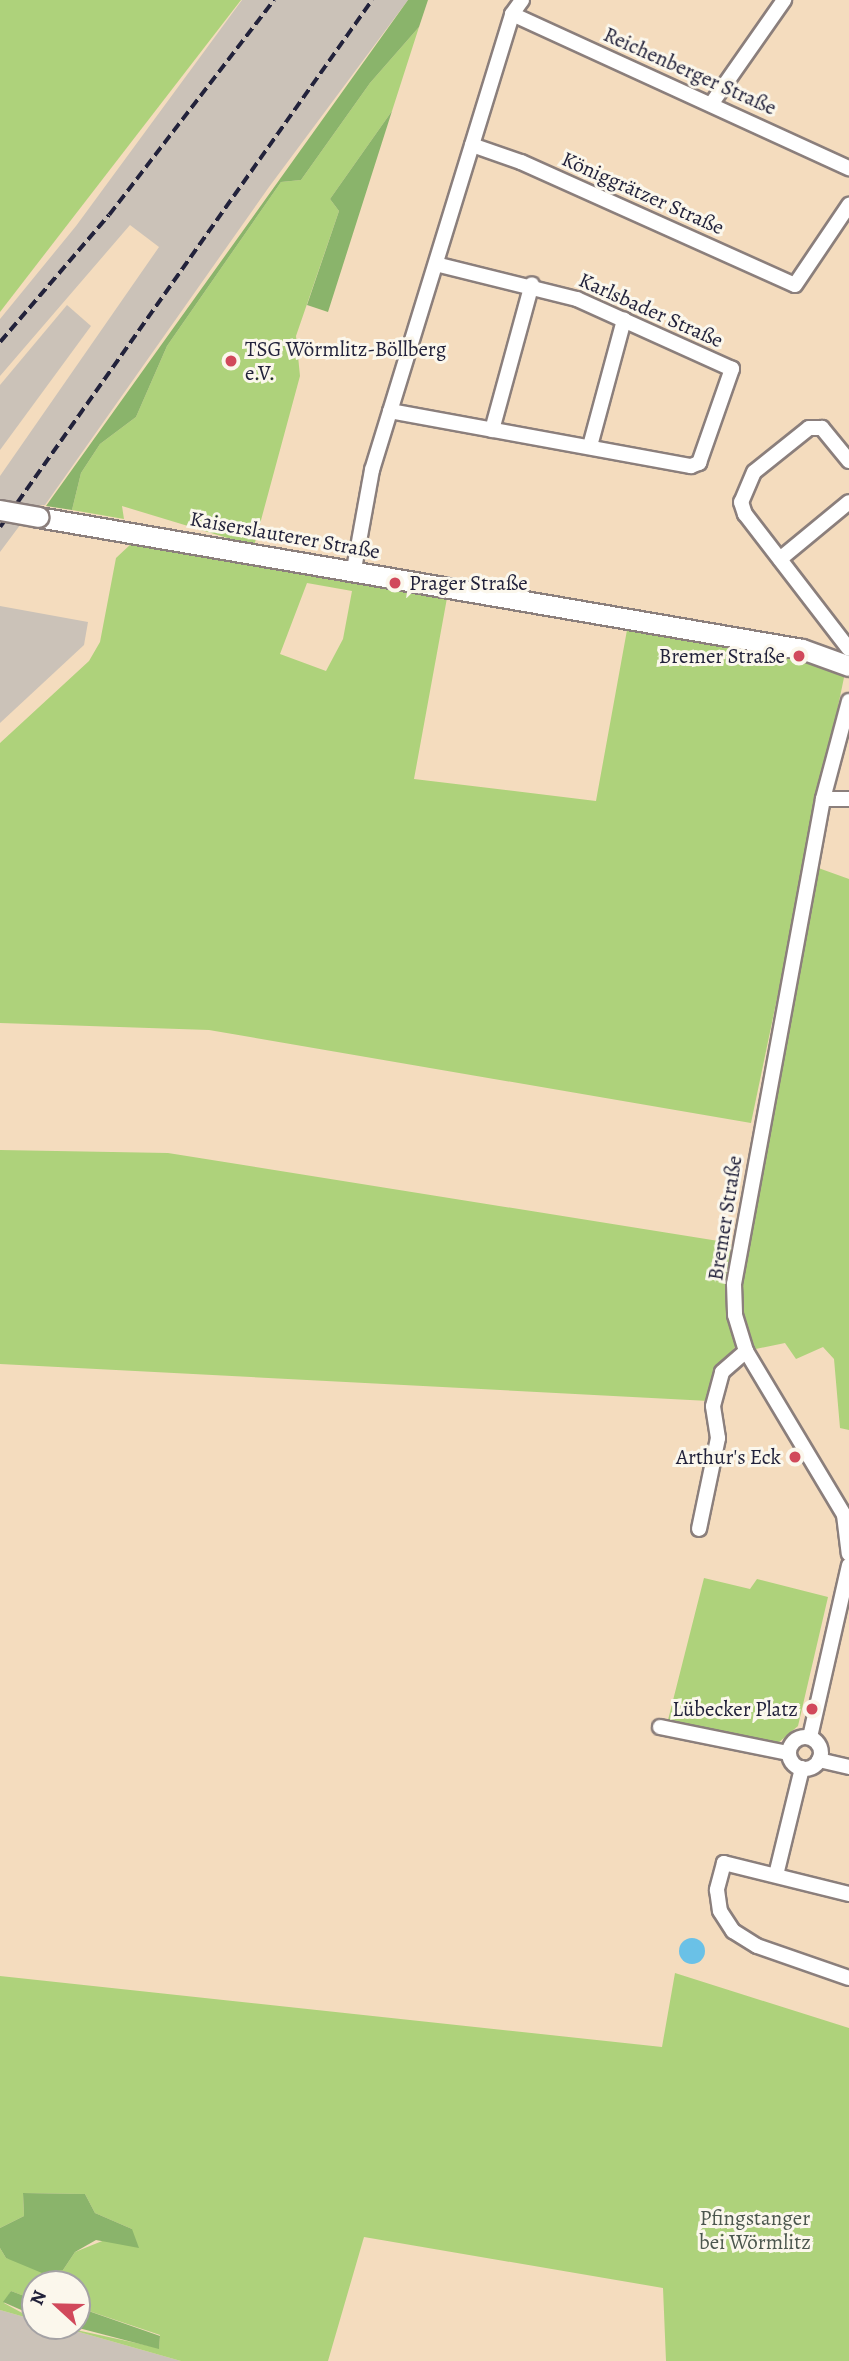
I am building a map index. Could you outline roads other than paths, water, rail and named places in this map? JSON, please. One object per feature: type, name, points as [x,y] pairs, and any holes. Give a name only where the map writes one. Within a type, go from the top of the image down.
[{"type":"street","points":[[354,569],[372,470],[512,14],[522,0]]},
{"type":"street","points":[[712,103],[784,0]]},
{"type":"street","name":"Reichenberger Straße","points":[[512,14],[712,103],[849,168]]},
{"type":"street","name":"Königgrätzer Straße","points":[[472,145],[521,162],[795,285],[849,205]]},
{"type":"street","name":"Karlsbader Straße","points":[[390,411],[691,466],[699,463],[732,369],[624,320],[532,284],[436,264]]},
{"type":"street","points":[[492,430],[532,284]]},
{"type":"street","points":[[590,446],[624,320]]},
{"type":"street","points":[[849,461],[822,428],[815,427],[749,477],[741,502],[745,514],[849,649]]},
{"type":"street","points":[[780,559],[849,502]]},
{"type":"street","name":"Kaiserslauterer Straße","points":[[0,510],[354,569],[802,649],[849,666]]},
{"type":"street","name":"Bremer Straße","points":[[849,701],[823,799],[734,1284],[735,1315],[746,1351],[844,1515],[849,1554]]},
{"type":"street","points":[[823,799],[849,799]]},
{"type":"street","points":[[699,1529],[718,1438],[713,1406],[722,1372],[746,1351]]},
{"type":"street","points":[[810,1737],[847,1596],[849,1565]]},
{"type":"street","points":[[660,1727],[788,1753],[802,1768]]},
{"type":"street","points":[[788,1753],[793,1742],[810,1737]]},
{"type":"street","points":[[810,1737],[818,1744],[819,1760]]},
{"type":"street","points":[[802,1768],[819,1760],[849,1767]]},
{"type":"street","points":[[776,1875],[802,1768]]},
{"type":"street","points":[[849,1894],[724,1863],[716,1890],[720,1911],[733,1931],[757,1946],[849,1978]]},
{"type":"water","points":[[692,1938],[701,1942],[705,1951],[701,1960],[692,1964],[683,1960],[679,1951],[683,1942]]},
{"type":"railway","points":[[0,342],[109,215],[274,0]]},
{"type":"railway","points":[[0,527],[372,0]]},
{"type":"place","name":"TSG Wörmlitz-Böllberg e.V.","points":[[231,361]]},
{"type":"place","name":"Prager Straße","points":[[395,583]]},
{"type":"place","name":"Bremer Straße","points":[[799,656]]},
{"type":"place","name":"Arthur's Eck","points":[[795,1457]]},
{"type":"place","name":"Lübecker Platz","points":[[812,1709]]},
{"type":"park label","name":"Pfingstanger bei Wörmlitz","points":[[755,2230]]}]
